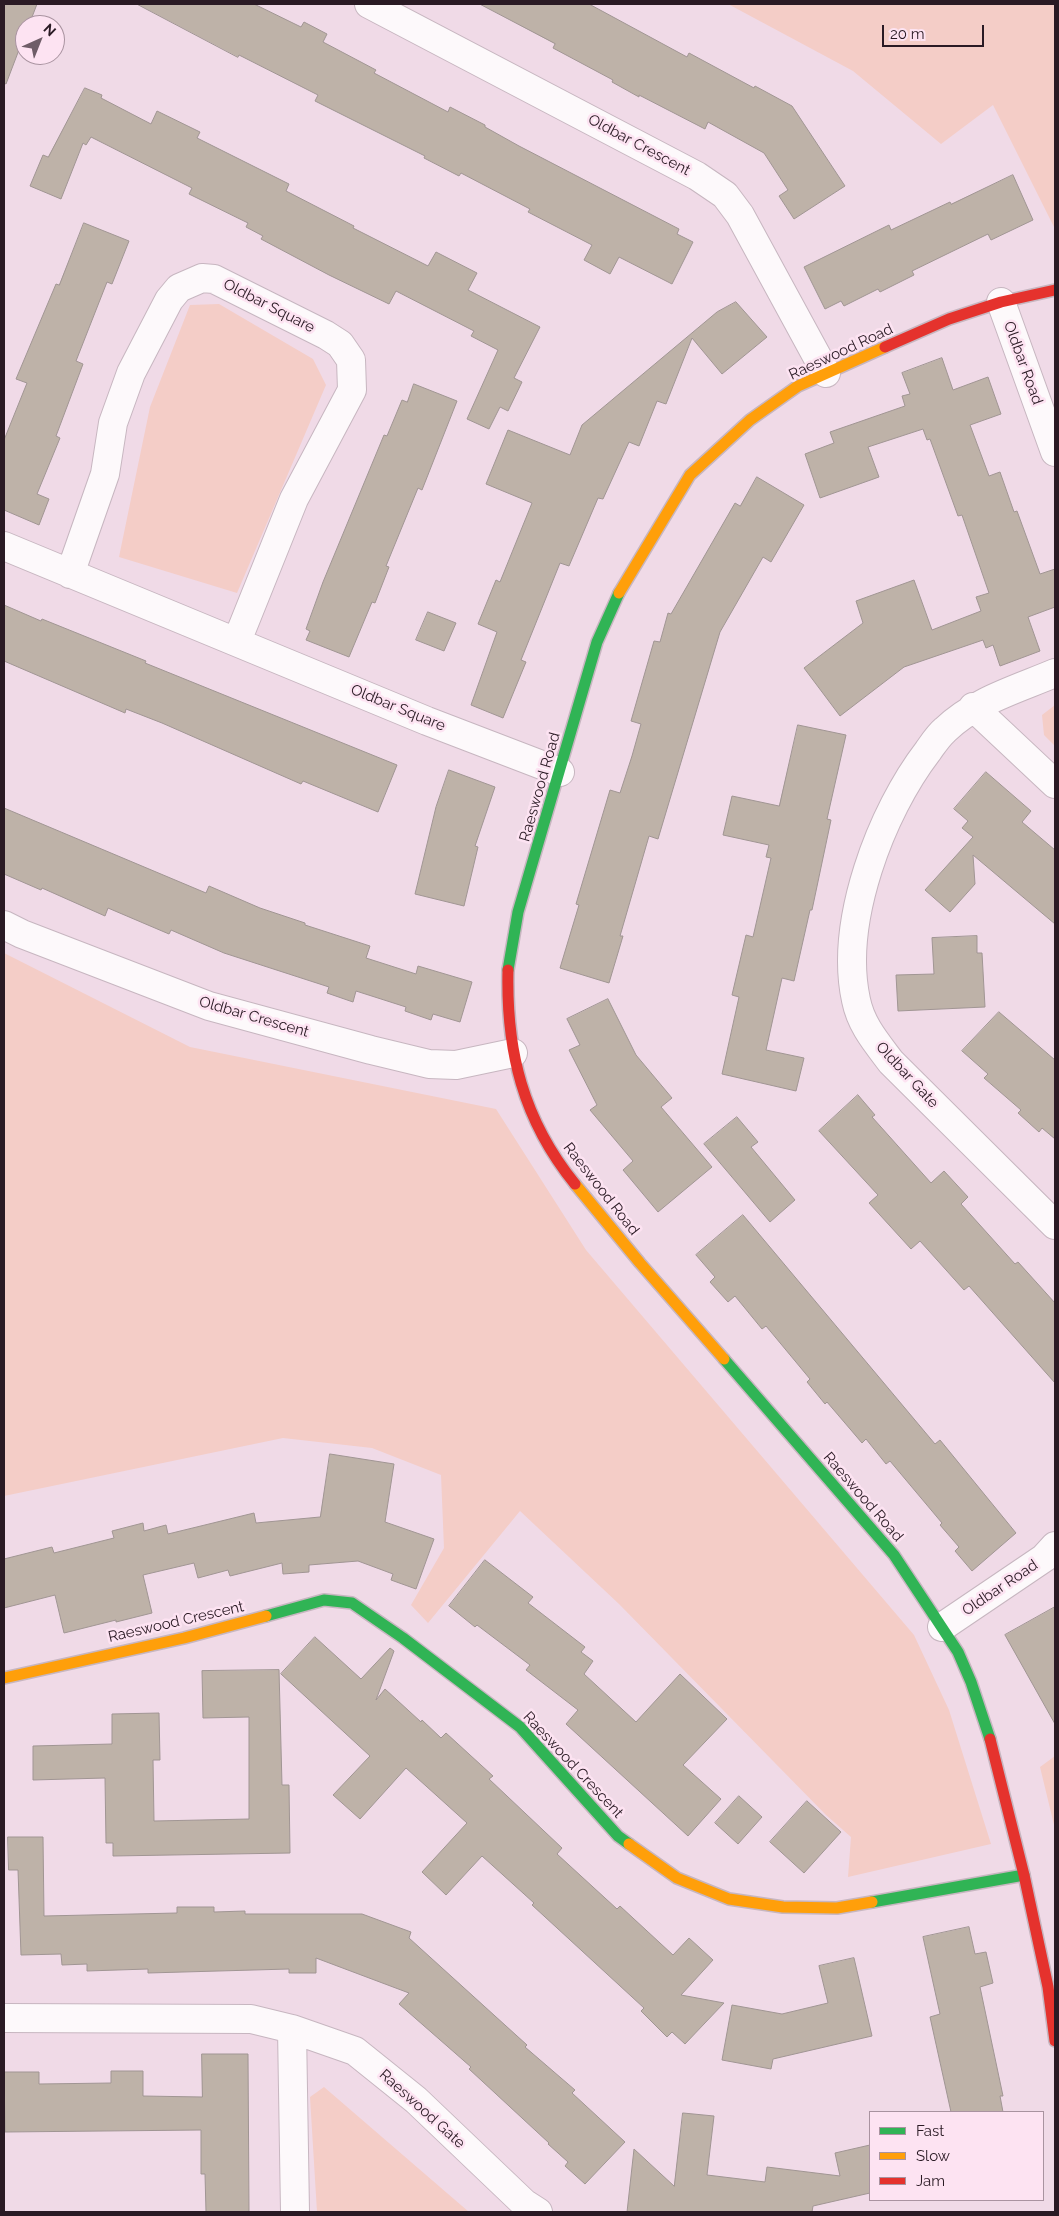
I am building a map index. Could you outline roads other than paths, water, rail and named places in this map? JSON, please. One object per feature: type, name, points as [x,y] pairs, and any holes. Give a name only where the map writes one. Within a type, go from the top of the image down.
[{"type":"street","name":"Oldbar Crescent","points":[[369,4],[697,176],[725,195],[740,215],[826,373]]},
{"type":"street","name":"Oldbar Square","points":[[70,574],[105,474],[113,423],[130,373],[169,300],[179,288],[202,278],[214,279],[326,335],[340,344],[351,360],[352,390],[294,499],[237,641]]},
{"type":"street","name":"Raeswood Road","points":[[1055,290],[1001,302],[949,319],[798,386],[750,420],[690,475],[616,596],[597,642],[518,912],[508,962],[507,1006],[513,1053],[526,1102],[547,1144],[568,1175],[640,1263],[894,1555],[958,1652],[971,1682],[992,1746],[1024,1875],[1048,1987],[1055,2041]]},
{"type":"street","name":"Oldbar Road","points":[[1001,302],[1055,452]]},
{"type":"street","name":"Oldbar Square","points":[[4,546],[427,721],[560,772]]},
{"type":"street","points":[[1055,673],[973,707],[1055,784]]},
{"type":"street","name":"Oldbar Gate","points":[[973,707],[944,730],[912,772],[894,802],[877,843],[861,896],[852,953],[856,1000],[868,1032],[891,1062],[1055,1225]]},
{"type":"street","name":"Oldbar Crescent","points":[[4,925],[22,934],[209,1006],[372,1050],[429,1064],[456,1065],[513,1053]]},
{"type":"street","name":"Oldbar Road","points":[[942,1626],[1044,1558],[1055,1546]]},
{"type":"street","name":"Raeswood Crescent","points":[[4,1678],[87,1658],[184,1638],[324,1600],[352,1604],[403,1638],[520,1727],[618,1836],[677,1878],[729,1898],[783,1907],[837,1908],[1024,1875]]},
{"type":"street","name":"Raeswood Gate","points":[[4,2018],[251,2019],[356,2051],[416,2100],[524,2203],[538,2212]]},
{"type":"street","points":[[292,2030],[295,2212]]}]
